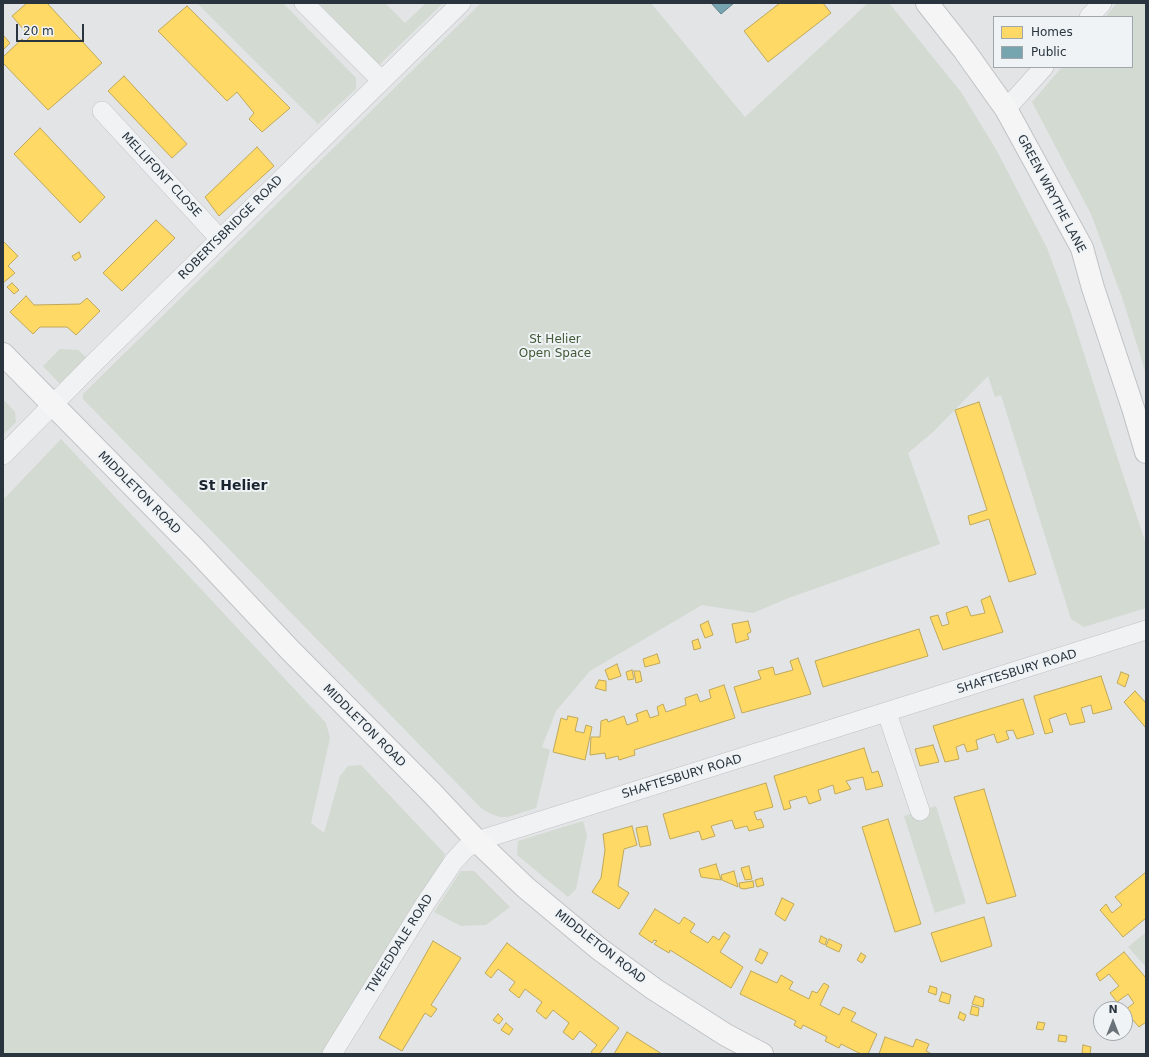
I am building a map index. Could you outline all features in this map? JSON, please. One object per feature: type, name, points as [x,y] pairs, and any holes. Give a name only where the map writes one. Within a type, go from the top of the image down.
[{"type":"street","points":[[304,3],[381,80]]},
{"type":"street","name":"ROBERTSBRIDGE ROAD","points":[[3,455],[381,80],[461,3]]},
{"type":"street","name":"GREEN WRYTHE LANE","points":[[927,3],[964,50],[1006,109],[1082,248],[1093,288],[1146,452]]},
{"type":"street","points":[[1090,16],[1102,3]]},
{"type":"street","points":[[1006,109],[1043,68]]},
{"type":"street","name":"MELLIFONT CLOSE","points":[[102,110],[220,239]]},
{"type":"street","name":"MIDDLETON ROAD","points":[[3,354],[191,545],[290,650],[431,792],[477,841],[549,908],[654,989],[726,1034],[762,1054]]},
{"type":"street","name":"SHAFTESBURY ROAD","points":[[477,841],[887,713],[1146,630]]},
{"type":"street","points":[[887,713],[920,811]]},
{"type":"street","name":"TWEEDDALE ROAD","points":[[333,1054],[429,898],[454,861],[465,849],[477,841]]},
{"type":"green space","points":[[197,3],[283,3],[356,78],[356,89],[318,124]]},
{"type":"green space","points":[[319,3],[385,3],[405,23],[426,3],[443,3],[379,65]]},
{"type":"green space","name":"St Helier Open Space","points":[[481,3],[651,3],[745,117],[868,3],[889,3],[961,92],[997,151],[1047,248],[1071,313],[1146,544],[1146,608],[1084,627],[1071,619],[1001,395],[995,397],[988,376],[933,432],[908,453],[940,544],[786,599],[753,613],[702,605],[590,671],[556,711],[542,747],[550,750],[536,808],[508,817],[500,817],[481,808],[83,399],[83,394]]},
{"type":"green space","points":[[1117,3],[1146,3],[1146,374],[1123,300],[1091,214],[1032,102],[1061,68],[1133,68],[1133,16],[1106,16]]},
{"type":"green space","points":[[60,349],[78,350],[88,359],[60,384],[43,366]]},
{"type":"green space","points":[[3,399],[15,412],[16,422],[3,435]]},
{"type":"green space","points":[[61,439],[326,723],[330,738],[311,823],[324,833],[340,776],[348,766],[361,765],[445,854],[439,870],[325,1054],[3,1054],[3,500]]},
{"type":"green space","points":[[936,806],[966,903],[935,913],[904,816]]},
{"type":"green space","points":[[583,821],[587,835],[576,889],[568,897],[517,855],[518,841]]},
{"type":"green space","points":[[461,871],[474,871],[510,907],[486,925],[461,926],[434,912]]},
{"type":"green space","points":[[1146,932],[1146,967],[1128,947]]},
{"type":"building: Homes","points":[[27,3],[47,3],[102,63],[48,110],[3,63],[3,57],[22,39],[25,42],[30,37],[12,16]]},
{"type":"building: Homes","points":[[780,3],[823,3],[831,13],[768,62],[744,31]]},
{"type":"building: Homes","points":[[187,6],[290,108],[262,132],[249,119],[254,113],[237,92],[227,101],[158,31]]},
{"type":"building: Homes","points":[[3,35],[10,43],[3,50]]},
{"type":"building: Homes","points":[[124,76],[187,144],[172,158],[108,91]]},
{"type":"building: Homes","points":[[40,128],[105,197],[80,223],[14,154]]},
{"type":"building: Homes","points":[[257,147],[274,166],[219,216],[205,197]]},
{"type":"building: Homes","points":[[156,220],[175,238],[122,291],[103,273]]},
{"type":"building: Homes","points":[[3,241],[18,256],[8,266],[15,273],[3,283]]},
{"type":"building: Homes","points":[[79,252],[81,257],[75,261],[72,256]]},
{"type":"building: Homes","points":[[12,283],[19,290],[14,294],[7,287]]},
{"type":"building: Homes","points":[[26,296],[34,305],[80,304],[87,298],[100,311],[76,335],[67,327],[40,327],[33,334],[10,312]]},
{"type":"building: Homes","points":[[979,402],[1036,574],[1009,582],[989,519],[970,525],[968,516],[987,510],[955,410]]},
{"type":"building: Homes","points":[[990,596],[1003,632],[943,650],[930,617],[938,615],[942,626],[949,624],[946,613],[967,606],[971,616],[985,613],[981,600]]},
{"type":"building: Homes","points":[[708,621],[713,635],[705,638],[700,625]]},
{"type":"building: Homes","points":[[748,621],[751,632],[747,634],[749,639],[736,643],[732,624]]},
{"type":"building: Homes","points":[[919,629],[928,656],[823,687],[815,661]]},
{"type":"building: Homes","points":[[698,639],[701,648],[694,650],[692,641]]},
{"type":"building: Homes","points":[[657,654],[660,663],[645,667],[643,659]]},
{"type":"building: Homes","points":[[798,658],[811,694],[742,713],[734,687],[761,679],[758,671],[773,667],[775,675],[793,670],[790,661]]},
{"type":"building: Homes","points":[[617,664],[621,676],[609,680],[605,670]]},
{"type":"building: Homes","points":[[632,670],[634,679],[628,680],[626,672]]},
{"type":"building: Homes","points":[[634,671],[640,671],[642,681],[636,683]]},
{"type":"building: Homes","points":[[1121,672],[1129,675],[1125,687],[1117,683]]},
{"type":"building: Homes","points":[[1101,676],[1112,709],[1093,714],[1091,705],[1081,708],[1085,722],[1070,725],[1066,713],[1049,719],[1053,732],[1045,734],[1034,696]]},
{"type":"building: Homes","points":[[599,680],[606,681],[606,691],[595,688]]},
{"type":"building: Homes","points":[[724,685],[735,718],[634,750],[635,755],[619,760],[618,756],[606,759],[605,753],[590,755],[591,737],[600,737],[601,721],[607,719],[608,722],[624,716],[627,725],[638,721],[636,714],[647,710],[650,718],[659,715],[657,707],[663,704],[666,712],[686,705],[685,698],[697,694],[700,702],[711,698],[709,690]]},
{"type":"building: Homes","points":[[1135,691],[1146,703],[1146,728],[1124,702]]},
{"type":"building: Homes","points":[[1023,699],[1034,734],[1017,739],[1013,730],[1006,731],[1009,739],[997,743],[994,734],[976,740],[978,749],[967,752],[964,744],[956,747],[959,759],[945,762],[933,726]]},
{"type":"building: Homes","points":[[568,716],[578,718],[575,731],[584,733],[586,725],[592,727],[585,760],[553,752],[561,718],[567,720]]},
{"type":"building: Homes","points":[[933,745],[939,762],[920,766],[915,749]]},
{"type":"building: Homes","points":[[864,748],[872,773],[878,771],[883,786],[866,790],[863,777],[846,781],[851,789],[835,794],[833,785],[818,790],[821,800],[809,804],[806,796],[789,801],[791,808],[784,810],[774,776]]},
{"type":"building: Homes","points":[[766,783],[773,807],[754,812],[757,820],[761,819],[764,827],[749,831],[747,826],[735,829],[732,820],[711,826],[715,836],[702,840],[699,831],[670,839],[663,814]]},
{"type":"building: Homes","points":[[984,789],[1016,896],[987,904],[954,797]]},
{"type":"building: Homes","points":[[888,819],[921,924],[895,932],[862,827]]},
{"type":"building: Homes","points":[[632,826],[637,845],[624,849],[618,886],[629,893],[619,909],[592,892],[601,878],[605,850],[603,834]]},
{"type":"building: Homes","points":[[647,826],[651,845],[640,847],[636,828]]},
{"type":"building: Homes","points":[[716,864],[721,880],[701,877],[699,869]]},
{"type":"building: Homes","points":[[749,866],[752,879],[745,880],[741,868]]},
{"type":"building: Homes","points":[[734,871],[738,887],[722,880],[721,875]]},
{"type":"building: Homes","points":[[1146,872],[1146,918],[1123,937],[1100,910],[1106,904],[1112,913],[1122,905],[1115,897]]},
{"type":"building: Homes","points":[[762,878],[764,885],[757,887],[755,880]]},
{"type":"building: Homes","points":[[753,881],[754,887],[744,889],[740,888],[739,883]]},
{"type":"building: Homes","points":[[782,898],[794,904],[785,921],[775,914]]},
{"type":"building: Homes","points":[[655,909],[679,924],[684,917],[695,924],[690,932],[708,943],[713,936],[719,940],[724,932],[730,936],[720,952],[743,967],[731,988],[670,950],[669,953],[654,944],[657,941],[654,940],[652,943],[639,934]]},
{"type":"building: Homes","points":[[984,917],[992,946],[941,962],[931,933]]},
{"type":"building: Homes","points":[[821,936],[827,939],[825,945],[819,942]]},
{"type":"building: Homes","points":[[829,939],[842,945],[839,952],[826,946]]},
{"type":"building: Homes","points":[[433,941],[461,958],[431,1005],[437,1009],[431,1017],[425,1013],[402,1051],[379,1038]]},
{"type":"building: Homes","points":[[507,943],[619,1028],[599,1054],[594,1054],[591,1052],[597,1045],[580,1031],[573,1040],[563,1032],[569,1023],[553,1010],[546,1019],[536,1011],[542,1002],[525,989],[519,998],[509,990],[515,982],[498,969],[491,978],[485,973]]},
{"type":"building: Homes","points":[[760,949],[768,953],[762,964],[755,960]]},
{"type":"building: Homes","points":[[1124,952],[1146,978],[1146,1022],[1139,1027],[1133,1020],[1134,1003],[1128,994],[1116,1001],[1110,993],[1119,986],[1109,974],[1100,981],[1096,974]]},
{"type":"building: Homes","points":[[861,953],[866,956],[862,963],[857,960]]},
{"type":"building: Homes","points":[[751,971],[777,983],[781,975],[793,982],[789,989],[809,999],[812,991],[817,993],[824,983],[829,986],[820,1005],[839,1015],[843,1007],[856,1013],[851,1021],[877,1034],[868,1054],[861,1054],[841,1044],[839,1048],[825,1041],[827,1037],[803,1025],[801,1029],[794,1025],[796,1021],[740,994]]},
{"type":"building: Homes","points":[[930,986],[937,988],[936,995],[928,992]]},
{"type":"building: Homes","points":[[942,992],[951,995],[949,1004],[939,1001]]},
{"type":"building: Homes","points":[[975,996],[984,999],[983,1007],[972,1004]]},
{"type":"building: Homes","points":[[972,1006],[979,1008],[978,1016],[970,1014]]},
{"type":"building: Homes","points":[[960,1012],[966,1015],[964,1021],[958,1018]]},
{"type":"building: Homes","points":[[498,1014],[503,1019],[499,1024],[493,1020]]},
{"type":"building: Homes","points":[[1038,1022],[1045,1023],[1043,1030],[1036,1029]]},
{"type":"building: Homes","points":[[506,1023],[513,1029],[509,1035],[501,1030]]},
{"type":"building: Homes","points":[[627,1032],[662,1054],[614,1054]]},
{"type":"building: Homes","points":[[1059,1035],[1067,1036],[1066,1042],[1058,1041]]},
{"type":"building: Homes","points":[[885,1037],[913,1047],[916,1039],[929,1044],[926,1051],[932,1054],[879,1054]]},
{"type":"building: Homes","points":[[1083,1045],[1091,1047],[1090,1054],[1082,1053]]},
{"type":"building: Public","points":[[711,3],[734,3],[721,14]]},
{"type":"district","name":"St Helier","points":[[233,486]]}]
